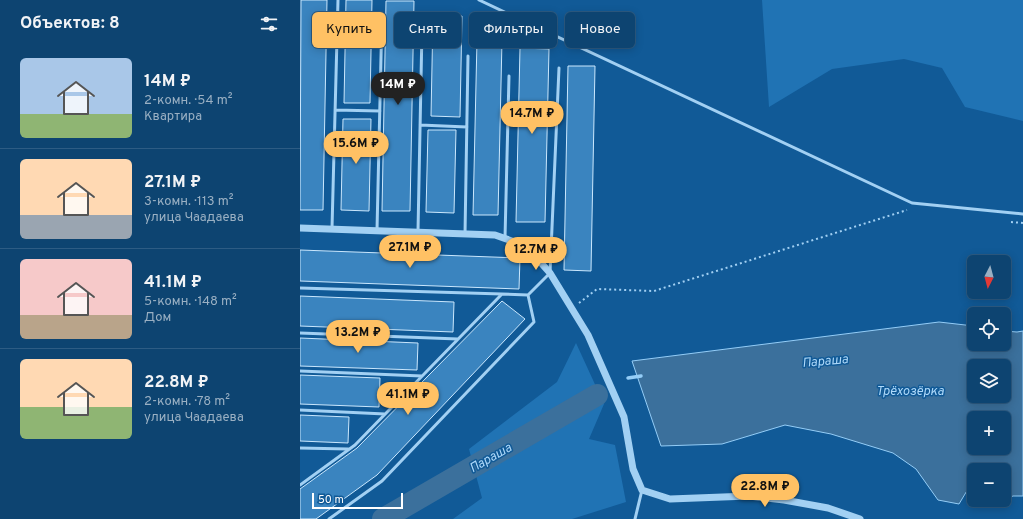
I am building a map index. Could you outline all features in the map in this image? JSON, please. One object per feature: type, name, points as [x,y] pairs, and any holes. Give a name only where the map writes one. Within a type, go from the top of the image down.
[{"type":"street","points":[[300,228],[495,235],[526,246],[550,273],[588,335],[624,417],[633,469],[642,490],[670,499],[749,496],[828,508],[860,519]]},
{"type":"lane","points":[[332,230],[338,0]]},
{"type":"lane","points":[[479,0],[912,203],[1023,214]]},
{"type":"lane","points":[[377,231],[381,48]]},
{"type":"lane","points":[[418,232],[422,48]]},
{"type":"lane","points":[[465,234],[468,56]]},
{"type":"lane","points":[[300,288],[528,295],[550,273],[559,68]]},
{"type":"lane","points":[[505,238],[509,76]]},
{"type":"lane","points":[[335,110],[380,111]]},
{"type":"lane","points":[[420,125],[467,127]]},
{"type":"lane","points":[[300,485],[348,450],[502,294]]},
{"type":"lane","points":[[329,519],[382,481],[534,322],[528,295]]},
{"type":"lane","points":[[300,333],[458,339]]},
{"type":"lane","points":[[300,371],[422,376]]},
{"type":"lane","points":[[300,410],[385,414]]},
{"type":"lane","points":[[300,448],[348,450]]},
{"type":"lane","points":[[635,519],[642,490]]},
{"type":"path","points":[[572,308],[597,289],[654,292],[909,209]]},
{"type":"path","points":[[1008,221],[1023,223]]},
{"type":"shaded area","points":[[762,0],[1023,0],[1023,121],[965,107],[942,68],[904,59],[832,69],[769,107]]},
{"type":"shaded area","points":[[576,343],[604,404],[589,439],[615,445],[626,502],[572,519],[453,519],[482,498],[469,449],[557,382]]},
{"type":"water","name":"Трёхозёрка","points":[[939,322],[967,325],[967,351],[1011,351],[1011,332],[1023,331],[1023,496],[1011,497],[1011,463],[967,463],[967,491],[959,504],[938,500],[916,469],[893,453],[831,434],[785,425],[722,444],[661,446],[632,361]]},
{"type":"building","points":[[301,0],[327,0],[327,12],[312,12],[312,48],[326,48],[323,210],[300,210]]},
{"type":"building","points":[[346,0],[372,0],[372,12],[346,12]]},
{"type":"building","points":[[386,1],[414,1],[414,12],[394,12],[394,48],[413,48],[410,211],[382,211]]},
{"type":"building","points":[[462,16],[460,117],[431,116],[432,48],[461,48]]},
{"type":"building","points":[[345,48],[371,48],[370,103],[344,103]]},
{"type":"building","points":[[477,48],[502,48],[498,215],[473,215]]},
{"type":"building","points":[[520,48],[549,49],[545,222],[516,222]]},
{"type":"building","points":[[568,66],[595,66],[591,271],[564,270]]},
{"type":"building","points":[[343,119],[371,119],[369,211],[341,210]]},
{"type":"building","points":[[428,130],[456,130],[454,213],[426,212]]},
{"type":"building","points":[[300,250],[520,258],[519,289],[300,281]]},
{"type":"building","points":[[300,296],[454,302],[453,332],[300,326]]},
{"type":"building","points":[[502,301],[525,319],[377,475],[316,519],[300,519],[300,489],[357,448]]},
{"type":"building","points":[[300,338],[418,343],[417,370],[300,366]]},
{"type":"building","points":[[300,375],[380,378],[379,407],[300,404]]},
{"type":"building","points":[[300,415],[349,417],[348,443],[300,441]]},
{"type":"waterway","name":"Параша","points":[[628,378],[641,376]]},
{"type":"waterway","name":"Параша","points":[[383,519],[597,395]]}]
